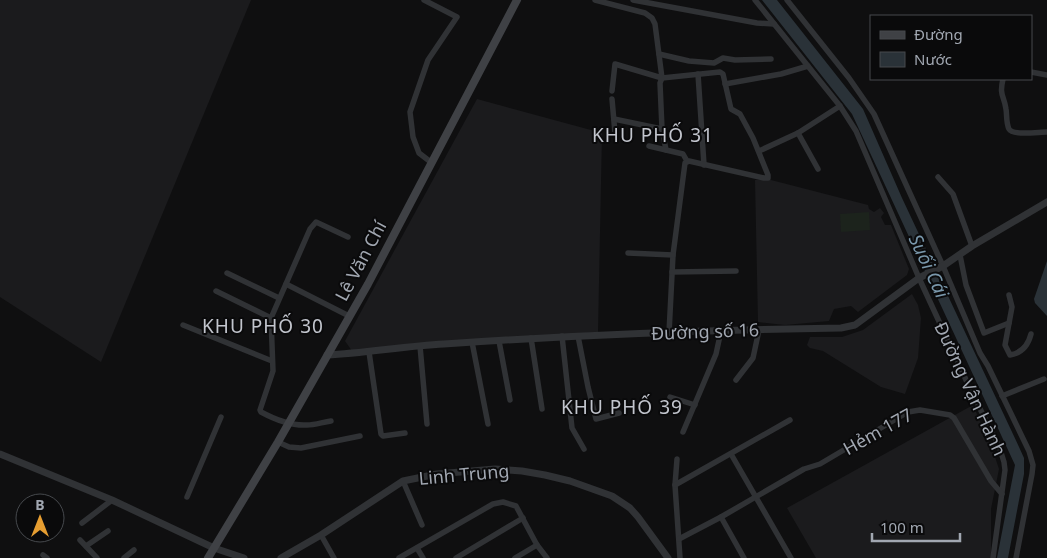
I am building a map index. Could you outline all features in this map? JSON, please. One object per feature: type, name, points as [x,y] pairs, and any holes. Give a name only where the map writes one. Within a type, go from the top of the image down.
[{"type":"main road","name":"Lê Văn Chí","points":[[208,558],[278,442],[349,316],[517,0]]},
{"type":"street","points":[[424,0],[456,17],[428,60],[410,112],[413,137],[419,153],[432,163]]},
{"type":"street","points":[[633,0],[661,3],[757,23],[774,24]]},
{"type":"street","name":"Đường Vận Hành","points":[[755,0],[840,106],[856,131],[973,395],[1002,454],[1005,470],[993,558]]},
{"type":"street","name":"Đường Vận Hành","points":[[787,0],[849,78],[874,114],[940,267],[1029,451],[1032,465],[1027,506],[1016,558]]},
{"type":"street","points":[[599,1],[645,13],[652,18],[655,24],[662,78],[660,83],[662,129],[666,150]]},
{"type":"street","points":[[659,54],[697,62],[714,62],[722,58],[735,60],[771,59]]},
{"type":"street","points":[[612,91],[615,64],[662,78],[720,72],[723,74],[731,109],[740,114],[760,151],[768,175],[767,178],[687,162],[682,154],[649,146]]},
{"type":"street","points":[[725,84],[781,74],[808,66]]},
{"type":"street","points":[[1032,72],[1047,75]]},
{"type":"street","points":[[698,74],[704,165]]},
{"type":"street","points":[[1002,80],[1001,94],[1006,107],[1010,130],[1018,133],[1047,132]]},
{"type":"street","points":[[612,99],[615,133]]},
{"type":"street","points":[[760,151],[798,133],[840,106]]},
{"type":"street","points":[[614,119],[662,129]]},
{"type":"street","points":[[798,133],[818,169]]},
{"type":"street","points":[[669,333],[673,255],[684,166],[687,162]]},
{"type":"street","points":[[938,177],[953,194],[972,246]]},
{"type":"street","name":"Đường số 16","points":[[327,355],[562,336],[841,328],[855,325],[921,277],[1047,202]]},
{"type":"street","points":[[331,421],[307,426],[288,423],[260,411],[273,371],[270,318],[310,229],[316,222],[348,237]]},
{"type":"street","points":[[628,253],[673,255]]},
{"type":"street","points":[[960,255],[966,285],[984,334],[1009,323]]},
{"type":"street","points":[[672,272],[736,271]]},
{"type":"street","points":[[227,273],[279,298]]},
{"type":"street","points":[[286,284],[349,316]]},
{"type":"street","points":[[216,291],[270,318]]},
{"type":"street","points":[[1009,295],[1012,308],[1005,345],[1010,355],[1026,347],[1031,334]]},
{"type":"street","points":[[183,325],[272,361]]},
{"type":"street","points":[[736,380],[753,358],[759,330]]},
{"type":"street","points":[[683,432],[716,354],[721,332]]},
{"type":"street","points":[[562,336],[572,428],[584,449]]},
{"type":"street","points":[[578,336],[596,419],[619,413]]},
{"type":"street","points":[[531,338],[542,409]]},
{"type":"street","points":[[500,341],[510,400]]},
{"type":"street","points":[[472,342],[488,424]]},
{"type":"street","points":[[420,346],[427,424]]},
{"type":"street","points":[[369,352],[381,434],[383,436],[404,433]]},
{"type":"street","points":[[1002,396],[1044,379]]},
{"type":"street","points":[[670,397],[695,406]]},
{"type":"street","name":"Hẻm 177","points":[[679,539],[802,470],[820,464],[898,417],[914,410],[950,415],[954,418],[991,481],[1002,494]]},
{"type":"street","points":[[187,497],[221,416]]},
{"type":"street","points":[[675,484],[790,420]]},
{"type":"street","points":[[278,442],[289,447],[301,448],[360,436]]},
{"type":"street","points":[[0,454],[112,500],[214,548],[244,558]]},
{"type":"street","points":[[731,454],[791,558]]},
{"type":"street","points":[[677,459],[675,484],[680,558]]},
{"type":"street","name":"Linh Trung","points":[[281,558],[403,481],[437,474],[509,469],[535,473],[570,482],[612,496],[625,504],[638,517],[668,558]]},
{"type":"street","points":[[403,481],[422,525]]},
{"type":"street","points":[[82,522],[112,500]]},
{"type":"street","points":[[399,558],[493,504],[503,502],[516,506],[547,558]]},
{"type":"street","points":[[721,517],[744,558]]},
{"type":"street","points":[[456,558],[523,518]]},
{"type":"street","points":[[86,546],[108,531]]},
{"type":"street","points":[[320,535],[334,558]]},
{"type":"street","points":[[80,540],[97,558]]},
{"type":"street","points":[[515,558],[537,544]]},
{"type":"street","points":[[416,548],[423,558]]},
{"type":"street","points":[[124,558],[134,550]]},
{"type":"shaded area","points":[[0,0],[251,0],[101,362],[0,297]]},
{"type":"shaded area","points":[[477,99],[602,133],[598,332],[352,351],[345,341]]},
{"type":"shaded area","points":[[755,180],[771,180],[868,205],[869,209],[874,212],[880,208],[884,213],[881,217],[885,225],[891,225],[909,269],[907,275],[858,312],[851,306],[834,309],[829,321],[785,325],[758,322]]},
{"type":"shaded area","points":[[869,212],[870,230],[841,232],[840,214]]},
{"type":"shaded area","points":[[912,294],[918,305],[921,318],[918,358],[905,394],[881,387],[823,351],[810,348],[807,345],[810,337],[842,337],[863,330]]},
{"type":"shaded area","points":[[973,405],[999,469],[991,509],[991,558],[816,558],[787,508]]},
{"type":"water","name":"Suối Cái","points":[[762,0],[777,0],[863,109],[902,198],[1024,458],[1024,474],[1008,558],[997,558],[1015,465],[852,114]]},
{"type":"water","points":[[1047,261],[1047,316],[1035,303],[1034,299]]},
{"type":"district","name":"KHU PHỐ 31","points":[[653,135]]},
{"type":"district","name":"KHU PHỐ 30","points":[[263,326]]},
{"type":"district","name":"KHU PHỐ 39","points":[[622,407]]}]
